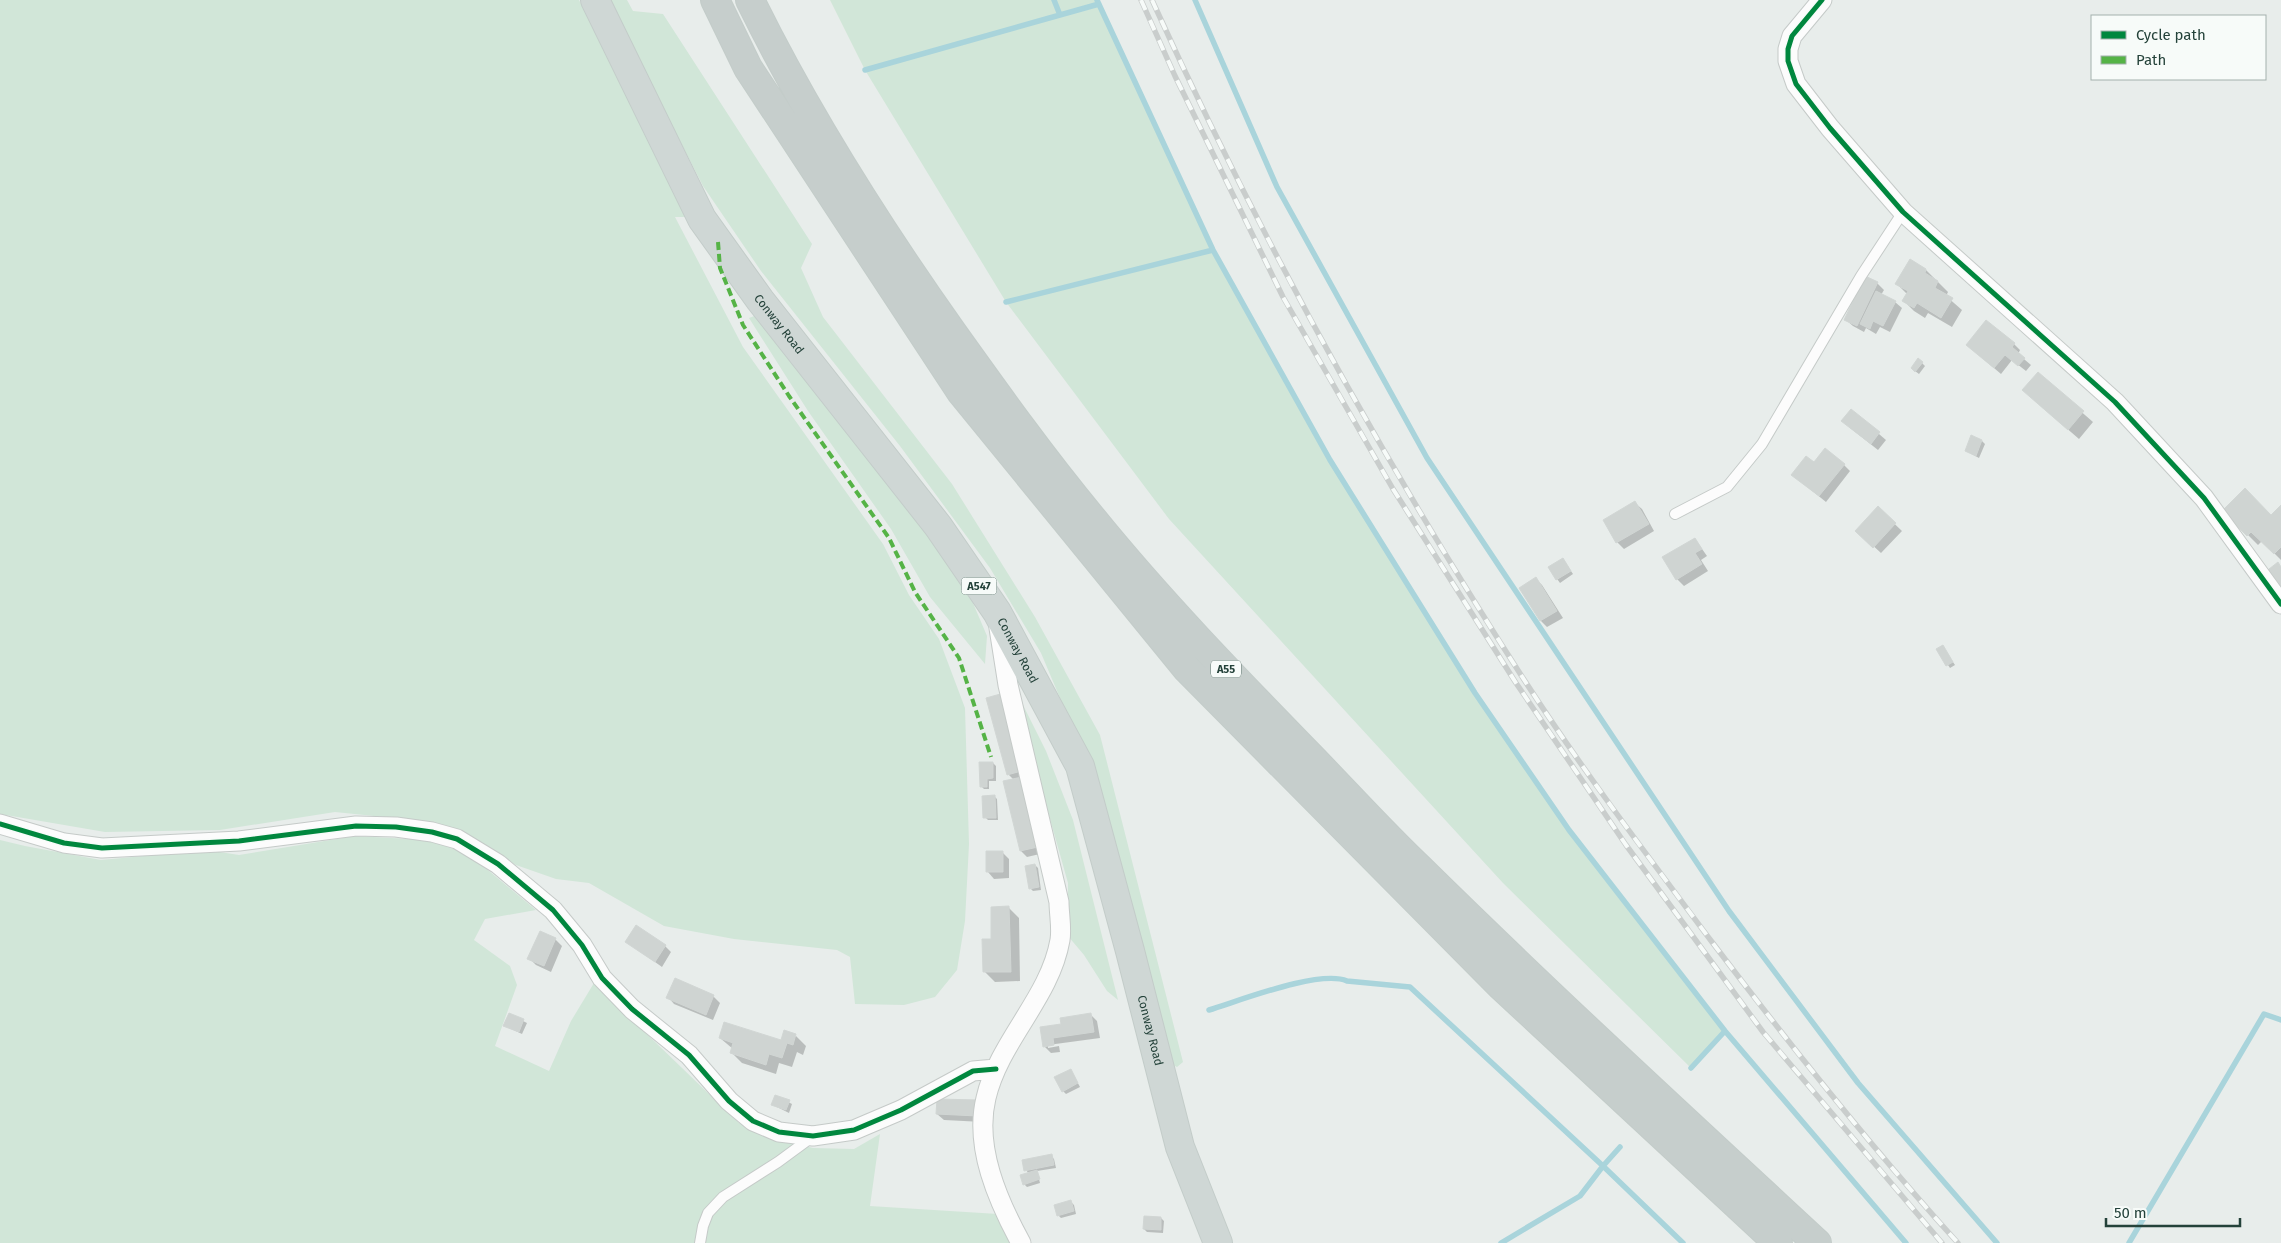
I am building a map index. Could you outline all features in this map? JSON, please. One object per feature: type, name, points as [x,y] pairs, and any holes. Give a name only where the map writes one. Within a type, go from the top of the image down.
[{"type":"highway","name":"A55","points":[[715,0],[748,68],[961,392],[1187,669],[1500,986],[1778,1243]]},
{"type":"highway","name":"A55","points":[[750,0],[775,51],[842,167],[921,288],[1017,422],[1090,517],[1229,673],[1416,866],[1546,991],[1817,1243]]},
{"type":"main road","name":"Conway Road","points":[[595,0],[702,219],[760,300],[938,526],[997,612],[1080,766],[1180,1147],[1218,1243]]},
{"type":"street","points":[[1822,0],[1792,36],[1788,49],[1791,73],[1796,84],[1830,128],[1903,212],[2115,402],[2204,498],[2281,604]]},
{"type":"street","points":[[997,612],[1008,684],[1059,902],[1061,939],[1052,968],[996,1069],[985,1098],[983,1132],[990,1170],[1004,1212],[1021,1243]]},
{"type":"street","points":[[0,824],[64,843],[102,848],[239,841],[356,826],[396,827],[457,838],[498,864],[553,910],[582,945],[602,978],[632,1009],[689,1055],[729,1101],[754,1121],[779,1132],[813,1136],[854,1130],[901,1110],[973,1071],[996,1069]]},
{"type":"lane","points":[[1675,514],[1727,487],[1762,444],[1861,276],[1903,212]]},
{"type":"lane","points":[[700,1243],[708,1213],[723,1197],[778,1162],[813,1136]]},
{"type":"green space","points":[[0,0],[579,0],[648,130],[689,217],[675,217],[743,347],[883,544],[909,595],[939,639],[965,708],[969,844],[965,921],[957,970],[935,997],[904,1005],[855,1004],[850,957],[837,950],[734,939],[664,926],[589,883],[556,879],[516,865],[467,834],[423,821],[335,812],[220,830],[105,832],[0,814]]},
{"type":"green space","points":[[608,0],[627,0],[633,11],[663,14],[812,244],[801,268],[823,317],[952,484],[1035,617],[1100,735],[1183,1062],[1177,1067],[1171,1064],[1087,762],[1041,653],[990,568],[900,446],[761,271],[703,186]]},
{"type":"green space","points":[[830,0],[1097,0],[1213,250],[1330,460],[1475,693],[1569,830],[1725,1031],[1691,1068],[1503,883],[1169,519],[1006,302],[865,70]]},
{"type":"green space","points":[[757,315],[916,517],[973,603],[987,636],[985,664],[930,597],[891,529],[808,411],[749,318]]},
{"type":"green space","points":[[1021,701],[1046,751],[1073,820],[1118,1000],[1107,991],[1084,955],[1068,936],[1068,883],[1029,744]]},
{"type":"green space","points":[[355,836],[429,840],[465,851],[536,910],[485,919],[474,940],[510,966],[517,985],[495,1046],[549,1071],[571,1021],[594,983],[739,1123],[770,1137],[813,1148],[854,1149],[880,1134],[870,1206],[998,1214],[1010,1243],[0,1243],[0,840],[101,860],[207,850],[239,855]]},
{"type":"building","points":[[1910,259],[1926,269],[1925,273],[1938,281],[1935,288],[1953,298],[1941,318],[1917,303],[1914,308],[1902,301],[1908,291],[1895,284]]},
{"type":"building","points":[[1865,276],[1878,282],[1857,326],[1844,320]]},
{"type":"building","points":[[1876,291],[1896,301],[1883,326],[1873,321],[1870,329],[1860,324]]},
{"type":"building","points":[[1986,320],[2015,343],[2012,347],[2025,358],[2018,366],[2005,355],[1994,368],[1966,345]]},
{"type":"building","points":[[1918,358],[1923,362],[1915,372],[1911,368]]},
{"type":"building","points":[[2038,372],[2084,411],[2068,430],[2022,390]]},
{"type":"building","points":[[1851,409],[1880,432],[1871,444],[1841,421]]},
{"type":"building","points":[[1971,435],[1982,440],[1976,456],[1965,451]]},
{"type":"building","points":[[1825,448],[1845,464],[1819,496],[1791,475],[1806,456],[1814,462]]},
{"type":"building","points":[[2245,488],[2271,515],[2281,505],[2281,547],[2274,554],[2251,532],[2247,536],[2222,511]]},
{"type":"building","points":[[1635,501],[1649,524],[1616,543],[1603,520]]},
{"type":"building","points":[[1878,506],[1896,523],[1873,548],[1855,531]]},
{"type":"building","points":[[1695,538],[1702,549],[1695,553],[1702,564],[1676,580],[1662,557]]},
{"type":"building","points":[[1563,558],[1571,571],[1556,580],[1548,567]]},
{"type":"building","points":[[2278,562],[2281,567],[2281,595],[2264,573]]},
{"type":"building","points":[[1536,577],[1557,611],[1540,621],[1519,588]]},
{"type":"building","points":[[1943,645],[1953,662],[1946,666],[1936,649]]},
{"type":"building","points":[[1004,693],[1025,770],[1007,775],[986,698]]},
{"type":"building","points":[[979,762],[993,762],[993,778],[987,779],[987,787],[980,787]]},
{"type":"building","points":[[1022,777],[1038,847],[1020,851],[1003,781]]},
{"type":"building","points":[[995,795],[996,818],[983,818],[982,796]]},
{"type":"building","points":[[986,851],[1003,851],[1003,872],[986,872]]},
{"type":"building","points":[[1035,864],[1039,887],[1029,889],[1025,866]]},
{"type":"building","points":[[1009,906],[1011,972],[983,972],[982,939],[991,939],[991,907]]},
{"type":"building","points":[[636,925],[666,945],[655,962],[625,942]]},
{"type":"building","points":[[540,931],[556,938],[544,966],[527,959]]},
{"type":"building","points":[[675,978],[714,995],[706,1015],[666,998]]},
{"type":"building","points":[[509,1013],[524,1019],[519,1032],[503,1026]]},
{"type":"building","points":[[1091,1013],[1094,1032],[1053,1038],[1054,1045],[1043,1047],[1040,1027],[1061,1024],[1060,1018]]},
{"type":"building","points":[[724,1022],[781,1040],[784,1030],[796,1034],[793,1045],[787,1043],[782,1058],[769,1054],[766,1065],[730,1053],[733,1043],[719,1038]]},
{"type":"building","points":[[1071,1069],[1078,1083],[1062,1092],[1054,1077]]},
{"type":"building","points":[[775,1095],[790,1100],[786,1110],[771,1105]]},
{"type":"building","points":[[937,1099],[978,1100],[977,1116],[936,1114]]},
{"type":"building","points":[[1052,1154],[1054,1165],[1024,1171],[1022,1160]]},
{"type":"building","points":[[1037,1170],[1040,1179],[1023,1185],[1020,1175]]},
{"type":"building","points":[[1071,1200],[1074,1211],[1057,1216],[1054,1205]]},
{"type":"building","points":[[1144,1216],[1161,1217],[1161,1230],[1143,1229]]},
{"type":"waterway","points":[[1054,0],[1060,15]]},
{"type":"waterway","points":[[1097,0],[1213,250],[1330,460],[1475,693],[1569,830],[1725,1031],[1906,1243]]},
{"type":"waterway","points":[[1195,0],[1277,187],[1427,458],[1729,911],[1858,1083],[1997,1243]]},
{"type":"waterway","points":[[865,70],[1099,4]]},
{"type":"waterway","points":[[1006,302],[1213,250]]},
{"type":"waterway","points":[[1209,1010],[1279,988],[1318,979],[1335,978],[1347,981],[1410,987],[1603,1166],[1580,1196],[1501,1243]]},
{"type":"waterway","points":[[2129,1243],[2264,1014],[2281,1020]]},
{"type":"waterway","points":[[1691,1068],[1725,1031]]},
{"type":"waterway","points":[[1620,1147],[1603,1166],[1683,1243]]},
{"type":"railway","points":[[1141,0],[1175,76],[1283,297],[1393,489],[1516,683],[1626,845],[1763,1032],[1942,1243]]},
{"type":"railway","points":[[1152,0],[1235,174],[1324,344],[1420,511],[1521,675],[1614,810],[1741,981],[1862,1133],[1958,1243]]},
{"type":"marked path","points":[[718,242],[720,268],[743,325],[789,396],[889,538],[915,592],[959,658],[991,757]]},
{"type":"cycle path","points":[[1822,0],[1792,36],[1788,49],[1788,61],[1796,84],[1830,128],[1903,212],[2115,402],[2204,498],[2281,604]]},
{"type":"cycle path","points":[[0,824],[64,843],[102,848],[239,841],[356,826],[396,827],[432,832],[457,839],[498,864],[553,910],[582,945],[602,978],[632,1009],[689,1055],[729,1101],[753,1121],[779,1132],[813,1136],[854,1130],[901,1110],[973,1071],[996,1069]]}]
